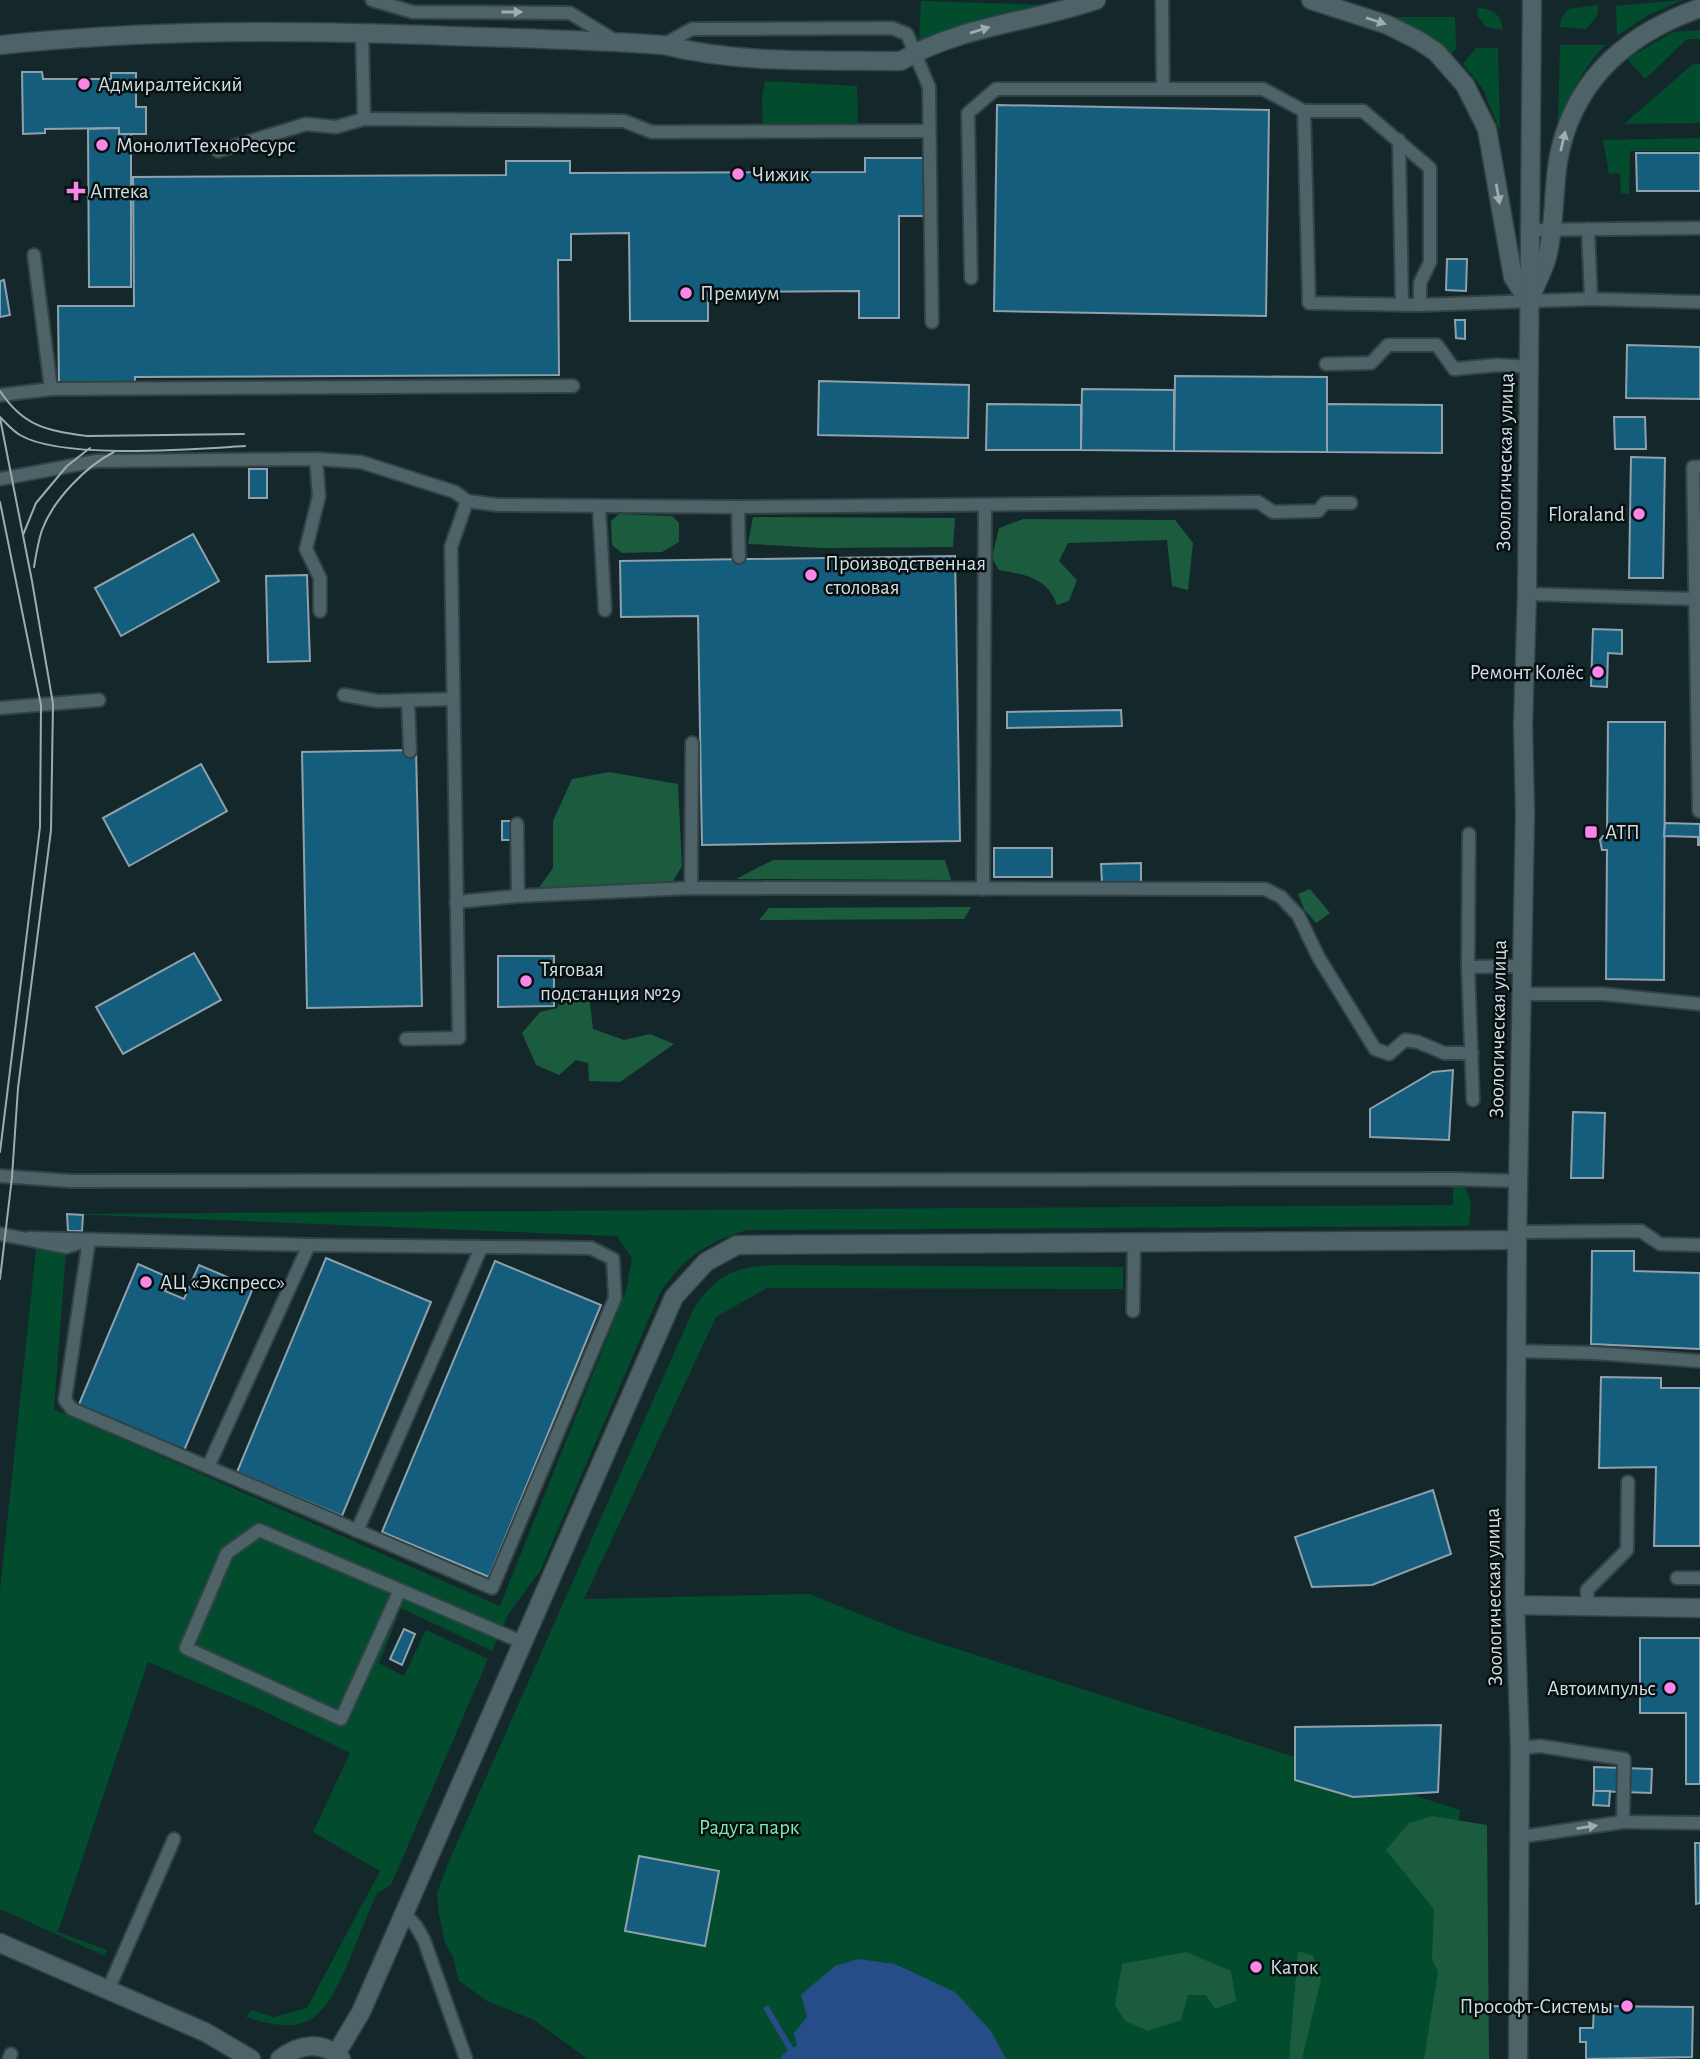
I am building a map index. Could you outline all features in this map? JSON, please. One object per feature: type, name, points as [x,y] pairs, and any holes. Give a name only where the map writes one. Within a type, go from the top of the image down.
[{"type":"street","points":[[0,45],[77,37],[243,31],[362,33],[663,45],[702,55],[741,60],[901,61],[915,52],[984,29],[1096,0]]},
{"type":"street","points":[[1311,0],[1388,25],[1418,40],[1436,52],[1465,85],[1487,129],[1513,277],[1529,302]]},
{"type":"street","name":"Зоологическая улица","points":[[1518,2059],[1520,1748],[1516,1605],[1517,1236],[1527,594],[1532,0]]},
{"type":"street","points":[[1529,302],[1547,258],[1558,162],[1565,130],[1581,96],[1612,56],[1666,22],[1700,8]]},
{"type":"street","points":[[280,2059],[293,2050],[307,2046],[322,2047],[338,2056],[404,1913],[674,1297],[706,1262],[737,1245],[1134,1243],[1517,1236]]},
{"type":"street","points":[[1516,1605],[1700,1608]]},
{"type":"street","points":[[0,1943],[205,2032],[251,2059]]},
{"type":"lane","points":[[372,0],[413,12],[570,13],[618,42]]},
{"type":"lane","points":[[1162,0],[1163,89]]},
{"type":"lane","points":[[663,45],[692,29],[892,28],[907,34],[929,87],[932,322]]},
{"type":"lane","points":[[362,33],[364,119]]},
{"type":"lane","points":[[971,278],[968,113],[996,89],[1263,89],[1304,111],[1363,111],[1430,169],[1430,262],[1420,283],[1420,305]]},
{"type":"lane","points":[[1304,111],[1309,303],[1420,305],[1591,299],[1700,302]]},
{"type":"lane","points":[[218,151],[306,124],[336,127],[364,119],[625,121],[652,132],[929,131]]},
{"type":"lane","points":[[1399,140],[1402,305]]},
{"type":"lane","points":[[1528,230],[1700,228]]},
{"type":"lane","points":[[1588,229],[1591,299]]},
{"type":"lane","points":[[34,255],[51,389]]},
{"type":"lane","points":[[1326,364],[1371,363],[1388,345],[1437,345],[1454,369],[1497,365],[1529,367]]},
{"type":"lane","points":[[0,395],[51,389],[573,386]]},
{"type":"lane","points":[[316,459],[319,496],[306,549],[320,578],[320,611]]},
{"type":"lane","points":[[0,479],[96,461],[316,459],[361,462],[455,492],[467,501],[498,505],[738,507],[1258,502],[1273,512],[1318,511],[1325,503],[1351,503]]},
{"type":"lane","points":[[1699,811],[1693,467],[1700,467]]},
{"type":"lane","points":[[406,1039],[459,1038],[451,547],[467,501]]},
{"type":"lane","points":[[983,889],[985,505]]},
{"type":"lane","points":[[599,507],[605,610]]},
{"type":"lane","points":[[738,507],[739,557]]},
{"type":"lane","points":[[1527,594],[1695,599]]},
{"type":"lane","points":[[344,695],[379,701],[452,699]]},
{"type":"lane","points":[[0,708],[99,700]]},
{"type":"lane","points":[[408,700],[410,751]]},
{"type":"lane","points":[[691,888],[692,743]]},
{"type":"lane","points":[[517,824],[518,896]]},
{"type":"lane","points":[[1469,834],[1468,967],[1473,1100]]},
{"type":"lane","points":[[456,902],[518,896],[691,888],[1265,889],[1281,897],[1298,915],[1319,958],[1375,1049],[1389,1054],[1405,1040],[1418,1042],[1444,1053],[1472,1053]]},
{"type":"lane","points":[[1468,967],[1522,966]]},
{"type":"lane","points":[[1521,994],[1603,994],[1700,1004]]},
{"type":"lane","points":[[0,1176],[72,1181],[1518,1181]]},
{"type":"lane","points":[[1517,1236],[1642,1231],[1660,1244],[1700,1245]]},
{"type":"lane","points":[[0,1234],[66,1247],[89,1240],[591,1248],[613,1259],[615,1297],[492,1588],[72,1409],[65,1400],[89,1240]]},
{"type":"lane","points":[[1133,1311],[1134,1243]]},
{"type":"lane","points":[[208,1467],[309,1245]]},
{"type":"lane","points":[[357,1531],[481,1248]]},
{"type":"lane","points":[[1517,1351],[1594,1353],[1700,1361]]},
{"type":"lane","points":[[1588,1607],[1587,1590],[1628,1550],[1628,1482]]},
{"type":"lane","points":[[400,1590],[341,1719],[186,1648],[227,1553],[259,1530],[400,1590],[522,1642]]},
{"type":"lane","points":[[1677,1578],[1700,1578]]},
{"type":"lane","points":[[1520,1748],[1540,1746],[1623,1759],[1623,1822]]},
{"type":"lane","points":[[1519,1837],[1623,1822],[1700,1823]]},
{"type":"lane","points":[[108,1990],[174,1839]]},
{"type":"lane","points":[[404,1913],[424,1940],[466,2059]]},
{"type":"green space","points":[[1683,0],[1648,15],[1617,36],[1616,6]]},
{"type":"green space","points":[[921,1],[1051,5],[919,43]]},
{"type":"green space","points":[[1599,5],[1597,16],[1586,29],[1560,27],[1561,18],[1569,9]]},
{"type":"green space","points":[[1478,8],[1495,13],[1503,30],[1486,27],[1477,15]]},
{"type":"green space","points":[[1387,17],[1455,17],[1456,48],[1449,58]]},
{"type":"green space","points":[[1700,30],[1700,39],[1687,39],[1645,79],[1627,59],[1673,32]]},
{"type":"green space","points":[[1560,45],[1605,45],[1577,83],[1558,127]]},
{"type":"green space","points":[[1476,48],[1498,48],[1500,131],[1483,89],[1463,64]]},
{"type":"green space","points":[[1693,64],[1700,64],[1700,123],[1624,124]]},
{"type":"green space","points":[[765,81],[857,86],[858,123],[763,127],[762,97]]},
{"type":"green space","points":[[1700,138],[1700,151],[1630,151],[1629,194],[1621,193],[1620,173],[1609,174],[1603,140]]},
{"type":"green space","points":[[619,514],[672,516],[679,523],[679,542],[662,552],[622,553],[612,545],[611,521]]},
{"type":"green space","points":[[753,517],[955,518],[953,547],[824,548],[748,544]]},
{"type":"green space","points":[[1023,519],[1175,520],[1193,543],[1188,590],[1172,586],[1167,540],[1068,543],[1059,561],[1077,580],[1069,601],[1057,605],[1048,588],[1027,576],[999,570],[992,558],[999,528]]},
{"type":"green space","points":[[609,772],[678,784],[682,866],[671,885],[538,889],[553,868],[553,821],[572,779]]},
{"type":"green space","points":[[773,860],[945,860],[951,880],[736,879]]},
{"type":"green space","points":[[1310,889],[1330,913],[1316,923],[1304,909],[1298,894]]},
{"type":"green space","points":[[971,907],[964,919],[759,920],[769,908]]},
{"type":"green space","points":[[564,987],[589,995],[593,1029],[624,1040],[650,1034],[674,1044],[620,1082],[589,1081],[588,1063],[576,1060],[559,1075],[536,1065],[522,1033],[540,1012],[557,1008]]},
{"type":"green space","points":[[1453,1184],[1464,1185],[1471,1202],[1469,1226],[747,1230],[720,1240],[687,1261],[660,1293],[540,1571],[509,1613],[492,1651],[401,1608],[379,1663],[404,1676],[426,1630],[488,1659],[391,1885],[377,1893],[348,1963],[322,2010],[312,2019],[300,2024],[268,2023],[246,2017],[251,2010],[274,2017],[307,2008],[380,1871],[313,1832],[350,1753],[264,1711],[148,1662],[58,1932],[107,1950],[105,1956],[0,1909],[0,1590],[36,1250],[66,1252],[54,1409],[500,1606],[626,1291],[632,1258],[617,1236],[67,1214],[1453,1205]]},
{"type":"green space","name":"Радуга парк","points":[[752,1267],[1123,1267],[1123,1289],[767,1288],[716,1317],[584,1599],[809,1594],[907,1633],[1460,1810],[1451,1904],[1444,2059],[588,2059],[534,2020],[487,2001],[458,1980],[454,1959],[445,1942],[437,1893],[694,1308],[712,1286],[730,1273]]},
{"type":"green space","points":[[1432,1816],[1487,1825],[1489,2059],[1424,2059],[1438,1972],[1432,1959],[1434,1909],[1386,1850],[1409,1823]]},
{"type":"green space","points":[[1298,1951],[1313,1956],[1321,1979],[1302,2059],[1289,2059]]},
{"type":"green space","points":[[1186,1952],[1231,1971],[1236,2001],[1215,2009],[1206,1995],[1188,1995],[1181,2020],[1148,2031],[1125,2021],[1115,2005],[1122,1964]]},
{"type":"water","points":[[858,1959],[895,1964],[955,1992],[991,2031],[1006,2059],[779,2059],[790,2048],[797,2046],[794,2033],[807,2017],[801,1995],[835,1966]]},
{"type":"building","points":[[22,72],[42,72],[43,79],[111,79],[111,73],[136,73],[136,107],[146,107],[146,134],[119,134],[119,128],[45,129],[45,133],[23,134]]},
{"type":"building","points":[[997,105],[1269,110],[1266,316],[994,311]]},
{"type":"building","points":[[119,128],[119,134],[131,134],[131,287],[89,287],[88,129]]},
{"type":"building","points":[[1636,153],[1700,153],[1700,191],[1637,191]]},
{"type":"building","points":[[865,158],[924,158],[925,216],[899,216],[899,318],[859,318],[859,291],[708,292],[708,321],[630,321],[629,233],[571,234],[571,260],[558,260],[559,375],[135,377],[135,386],[59,386],[58,306],[134,306],[133,177],[506,175],[506,161],[570,161],[570,173],[865,172]]},
{"type":"building","points":[[1447,259],[1467,259],[1466,291],[1446,290]]},
{"type":"building","points":[[4,280],[10,315],[0,317],[0,281]]},
{"type":"building","points":[[1455,320],[1465,320],[1465,339],[1456,338]]},
{"type":"building","points":[[1627,345],[1700,347],[1700,399],[1626,398]]},
{"type":"building","points":[[1175,376],[1327,377],[1327,452],[1174,451]]},
{"type":"building","points":[[819,381],[969,385],[968,438],[818,435]]},
{"type":"building","points":[[1082,389],[1174,390],[1174,451],[1081,450]]},
{"type":"building","points":[[987,404],[1081,405],[1081,450],[986,450]]},
{"type":"building","points":[[1327,404],[1442,405],[1442,453],[1327,452]]},
{"type":"building","points":[[1614,417],[1645,417],[1646,449],[1615,449]]},
{"type":"building","points":[[1631,457],[1665,458],[1663,578],[1629,578]]},
{"type":"building","points":[[249,469],[267,469],[267,498],[249,498]]},
{"type":"building","points":[[193,534],[219,581],[121,636],[95,588]]},
{"type":"building","points":[[955,556],[960,841],[702,845],[698,616],[621,617],[620,561]]},
{"type":"building","points":[[307,575],[310,661],[268,662],[266,576]]},
{"type":"building","points":[[1593,629],[1622,630],[1622,654],[1608,653],[1607,687],[1591,686]]},
{"type":"building","points":[[1121,710],[1122,726],[1007,728],[1007,712]]},
{"type":"building","points":[[1608,722],[1665,722],[1664,980],[1606,979],[1607,850],[1602,850],[1600,840],[1607,836]]},
{"type":"building","points":[[416,750],[422,1006],[307,1008],[302,752]]},
{"type":"building","points":[[201,764],[227,811],[129,866],[103,818]]},
{"type":"building","points":[[502,821],[511,821],[511,840],[502,840]]},
{"type":"building","points":[[1665,823],[1700,824],[1700,845],[1698,837],[1664,836]]},
{"type":"building","points":[[994,848],[1052,848],[1052,877],[994,877]]},
{"type":"building","points":[[1141,863],[1141,882],[1102,883],[1101,864]]},
{"type":"building","points":[[194,953],[221,1000],[123,1054],[96,1007]]},
{"type":"building","name":"Тяговая подстанция №29","points":[[498,956],[554,956],[554,1006],[498,1007]]},
{"type":"building","points":[[1453,1070],[1449,1140],[1370,1137],[1370,1109],[1433,1072]]},
{"type":"building","points":[[1573,1112],[1605,1113],[1603,1178],[1571,1178]]},
{"type":"building","points":[[67,1214],[83,1215],[82,1231],[68,1231]]},
{"type":"building","points":[[1592,1251],[1634,1251],[1634,1271],[1700,1273],[1700,1349],[1591,1344]]},
{"type":"building","points":[[326,1258],[431,1302],[342,1516],[237,1472]]},
{"type":"building","points":[[495,1261],[601,1305],[489,1577],[382,1532]]},
{"type":"building","points":[[138,1264],[170,1278],[165,1291],[184,1299],[199,1265],[253,1288],[183,1453],[77,1409]]},
{"type":"building","points":[[1601,1377],[1661,1378],[1661,1388],[1700,1388],[1700,1546],[1654,1546],[1656,1467],[1599,1468]]},
{"type":"building","points":[[1433,1490],[1451,1554],[1372,1585],[1312,1587],[1295,1537]]},
{"type":"building","points":[[404,1629],[415,1634],[402,1665],[390,1659]]},
{"type":"building","points":[[1640,1638],[1700,1638],[1700,1784],[1686,1784],[1686,1713],[1640,1713]]},
{"type":"building","points":[[1441,1725],[1438,1792],[1353,1797],[1295,1780],[1295,1727]]},
{"type":"building","points":[[1594,1767],[1652,1769],[1651,1793],[1594,1791]]},
{"type":"building","points":[[1594,1791],[1610,1791],[1609,1806],[1593,1805]]},
{"type":"building","points":[[1695,1843],[1700,1843],[1700,1903],[1696,1904]]},
{"type":"building","points":[[639,1856],[719,1871],[705,1946],[625,1931]]},
{"type":"building","points":[[1594,2006],[1693,2007],[1692,2057],[1586,2059],[1586,2042],[1580,2042],[1580,2028],[1593,2028]]},
{"type":"waterway","points":[[767,2009],[790,2048]]},
{"type":"tram line","points":[[0,391],[18,412],[37,425],[72,434],[244,434]]},
{"type":"tram line","points":[[0,417],[20,435],[40,443],[66,448],[129,451],[245,446]]},
{"type":"tram line","points":[[0,418],[53,704],[51,830],[18,1088],[12,1177],[0,1279]]},
{"type":"tram line","points":[[23,535],[36,503],[67,466],[90,448]]},
{"type":"tram line","points":[[34,567],[42,530],[54,507],[82,475],[114,452]]},
{"type":"tram line","points":[[0,502],[41,705],[40,827],[0,1152]]},
{"type":"place","name":"Адмиралтейский","points":[[84,84]]},
{"type":"place","name":"МонолитТехноРесурс","points":[[102,145]]},
{"type":"place","name":"Чижик","points":[[738,174]]},
{"type":"place","name":"Аптека","points":[[76,191]]},
{"type":"place","name":"Премиум","points":[[686,293]]},
{"type":"place","name":"Floraland","points":[[1639,514]]},
{"type":"place","name":"Производственная столовая","points":[[811,575]]},
{"type":"place","name":"Ремонт Колёс","points":[[1598,672]]},
{"type":"place","name":"АТП","points":[[1591,832]]},
{"type":"place","name":"Тяговая подстанция №29","points":[[526,981]]},
{"type":"place","name":"АЦ «Экспресс»","points":[[146,1282]]},
{"type":"place","name":"Автоимпульс","points":[[1670,1688]]},
{"type":"place","name":"Каток","points":[[1256,1967]]},
{"type":"place","name":"Прософт-Системы","points":[[1627,2006]]}]
